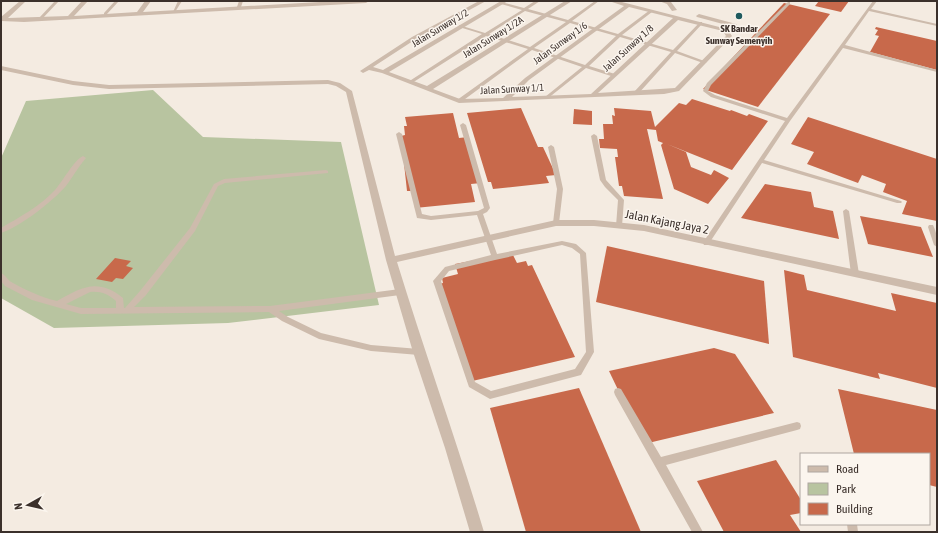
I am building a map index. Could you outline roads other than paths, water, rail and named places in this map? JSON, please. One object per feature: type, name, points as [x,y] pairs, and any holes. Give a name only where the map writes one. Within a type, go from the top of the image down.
[{"type":"street","points":[[2,19],[23,1]]},
{"type":"street","points":[[70,17],[85,1]]},
{"type":"street","points":[[140,12],[148,1]]},
{"type":"street","points":[[2,19],[40,19],[174,11],[208,7],[239,7],[273,3],[366,1]]},
{"type":"street","points":[[373,64],[414,38],[483,1]]},
{"type":"street","name":"Jalan Sunway 1/2A","points":[[428,89],[569,1]]},
{"type":"street","points":[[612,1],[650,11],[679,15],[701,24]]},
{"type":"street","name":"Jalan Sunway 1/2","points":[[384,72],[503,2]]},
{"type":"street","points":[[661,4],[674,10],[679,15]]},
{"type":"street","name":"Jalan Sunway 1/6","points":[[506,99],[526,80],[628,5]]},
{"type":"street","points":[[689,14],[734,25]]},
{"type":"street","name":"Jalan Sunway 1/8","points":[[593,95],[679,15]]},
{"type":"street","name":"Jalan Sunway 1/1","points":[[373,64],[365,70],[384,72],[459,100],[482,102],[506,99],[664,92],[677,90],[729,36],[725,30],[701,24]]},
{"type":"street","points":[[373,64],[380,67],[384,72]]},
{"type":"street","points":[[1,68],[74,83],[109,87],[328,82],[338,84],[349,91],[390,260],[419,352],[452,448],[477,532]]},
{"type":"street","name":"Jalan Kajang Jaya 2","points":[[390,260],[487,237],[556,223],[594,223],[644,228],[937,291]]},
{"type":"lane","points":[[40,19],[57,1]]},
{"type":"lane","points":[[106,14],[117,1]]},
{"type":"lane","points":[[174,11],[180,1]]},
{"type":"lane","points":[[239,7],[241,1]]},
{"type":"lane","points":[[410,82],[538,1]]},
{"type":"lane","points":[[459,100],[597,1]]},
{"type":"lane","points":[[706,242],[762,161],[788,120],[875,1]]},
{"type":"lane","points":[[503,2],[619,35],[705,62]]},
{"type":"lane","points":[[788,120],[713,96],[705,91],[709,84],[789,3]]},
{"type":"lane","points":[[868,10],[937,25]]},
{"type":"lane","points":[[547,98],[586,66],[619,35],[650,11]]},
{"type":"lane","points":[[636,93],[701,24]]},
{"type":"lane","points":[[460,26],[613,75]]},
{"type":"lane","points":[[842,46],[937,71]]},
{"type":"lane","points":[[399,134],[419,216],[431,218],[479,213],[485,211],[487,208],[463,125]]},
{"type":"lane","points":[[594,136],[603,180],[621,200],[619,226]]},
{"type":"lane","points":[[552,147],[560,189],[556,223]]},
{"type":"lane","points":[[1,231],[49,200],[73,173],[76,164],[83,158]]},
{"type":"lane","points":[[762,161],[899,202]]},
{"type":"lane","points":[[124,310],[146,288],[193,229],[216,185],[224,181],[326,172]]},
{"type":"lane","points":[[846,211],[855,274]]},
{"type":"lane","points":[[479,213],[495,257]]},
{"type":"lane","points":[[931,227],[937,245]]},
{"type":"lane","points":[[562,243],[574,246],[583,253],[590,352],[578,372],[490,395],[472,384],[437,281],[447,269],[495,257],[562,243]]},
{"type":"lane","points":[[1,276],[8,284],[35,298],[82,311],[270,309],[400,292]]},
{"type":"lane","points":[[59,304],[93,288],[103,289],[114,294],[120,300],[124,310]]},
{"type":"lane","points":[[270,309],[285,319],[319,336],[371,348],[419,352]]},
{"type":"lane","points":[[618,392],[698,532]]},
{"type":"lane","points":[[659,462],[797,426]]},
{"type":"place","name":"SK Bandar Sunway Semenyih","points":[[739,16]]}]
